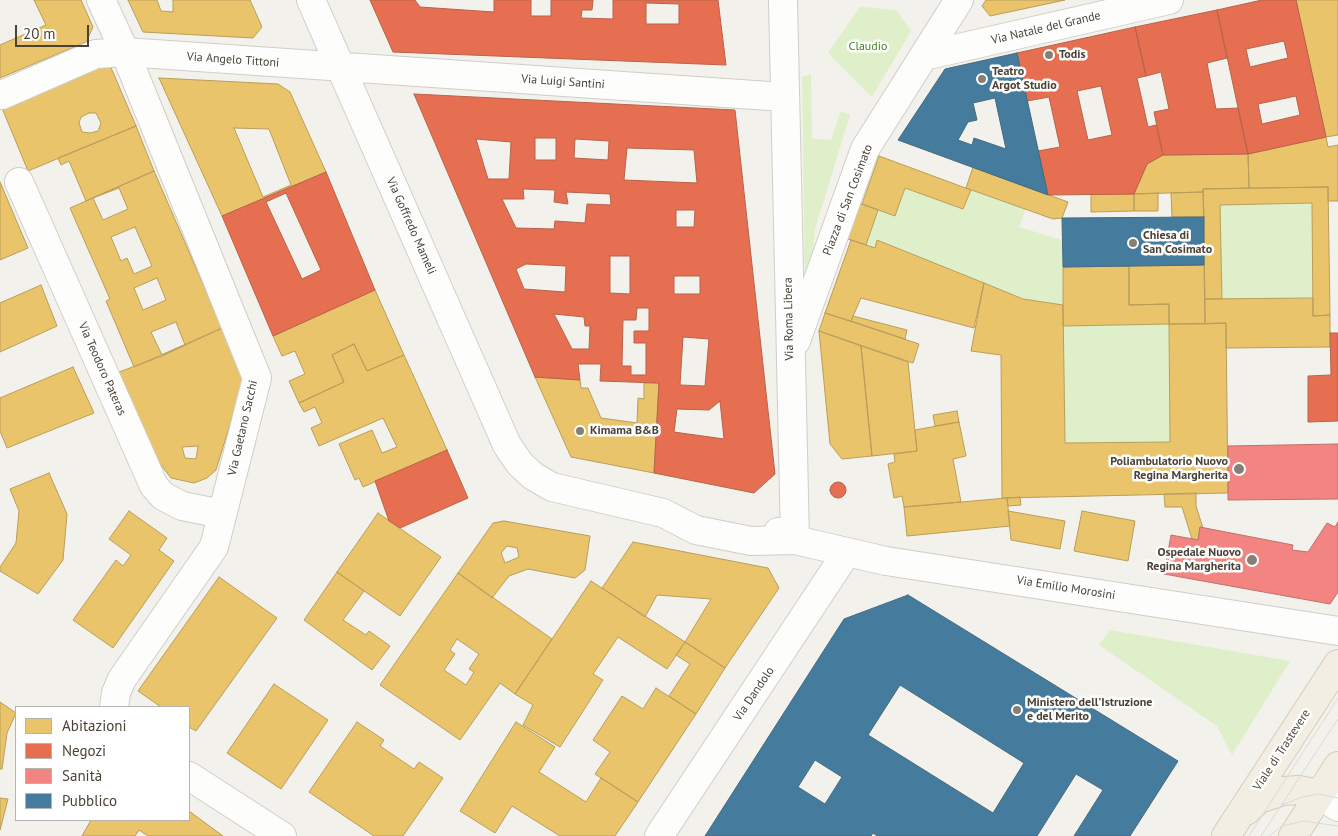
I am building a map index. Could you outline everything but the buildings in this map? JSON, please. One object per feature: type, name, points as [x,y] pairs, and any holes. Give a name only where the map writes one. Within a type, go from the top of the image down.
[{"type":"main road","name":"Viale di Trastevere","points":[[1230,830],[1338,664]]},
{"type":"main road","points":[[1293,836],[1328,800],[1338,766]]},
{"type":"main road","points":[[1230,830],[1250,806],[1262,797],[1292,790],[1328,800]]},
{"type":"street","name":"Via Gaetano Sacchi","points":[[101,0],[257,378],[214,547],[122,680],[116,693],[114,706]]},
{"type":"street","name":"Via Goffredo Mameli","points":[[311,0],[511,452]]},
{"type":"street","points":[[783,0],[784,97]]},
{"type":"street","name":"Piazza di San Cosimato","points":[[789,359],[865,149],[959,0]]},
{"type":"street","name":"Via Natale del Grande","points":[[924,56],[1169,0]]},
{"type":"street","name":"Via Angelo Tittoni","points":[[2,95],[96,54],[124,52],[341,68]]},
{"type":"street","name":"Via Luigi Santini","points":[[341,68],[784,97]]},
{"type":"street","name":"Via Roma Libera","points":[[784,97],[789,359],[795,540]]},
{"type":"street","name":"Via Teodoro Pateras","points":[[19,182],[154,486],[163,496],[182,506],[222,514]]},
{"type":"street","name":"Via Emilio Morosini","points":[[511,452],[533,476],[552,487],[663,513],[696,530],[751,541],[795,540],[886,561],[1338,631]]},
{"type":"street","name":"Via Dandolo","points":[[659,836],[848,552]]},
{"type":"street","points":[[190,777],[271,833]]},
{"type":"green space","name":"Claudio","points":[[860,7],[896,10],[911,31],[872,97],[828,53]]},
{"type":"green space","points":[[811,74],[812,139],[831,140],[841,111],[850,115],[815,229],[810,283],[805,285],[802,77]]},
{"type":"green space","points":[[905,188],[963,209],[971,190],[1026,209],[1019,227],[1062,240],[1063,305],[1023,299],[878,240],[875,248],[866,245],[878,210],[895,216]]},
{"type":"green space","points":[[1312,203],[1313,298],[1222,299],[1220,205]]},
{"type":"green space","points":[[1169,324],[1170,442],[1065,443],[1063,326]]},
{"type":"green space","points":[[1110,630],[1290,661],[1232,755],[1217,726],[1099,645]]},
{"type":"tram line","points":[[1249,836],[1338,698]]},
{"type":"tram line","points":[[1261,836],[1338,719]]},
{"type":"tram line","points":[[1282,805],[1302,797],[1318,794],[1338,798]]},
{"type":"tram line","points":[[1269,836],[1282,826],[1303,821],[1338,826]]},
{"type":"place","name":"Todis","points":[[1049,55]]},
{"type":"place","name":"Teatro Argot Studio","points":[[982,79]]},
{"type":"place","name":"Chiesa di San Cosimato","points":[[1133,243]]},
{"type":"place","name":"Kimama B&B","points":[[580,431]]},
{"type":"place","name":"Poliambulatorio Nuovo Regina Margherita","points":[[1239,469]]},
{"type":"place","name":"Ospedale Nuovo Regina Margherita","points":[[1252,560]]},
{"type":"place","name":"Ministero dell'Istruzione e del Merito","points":[[1017,710]]}]
